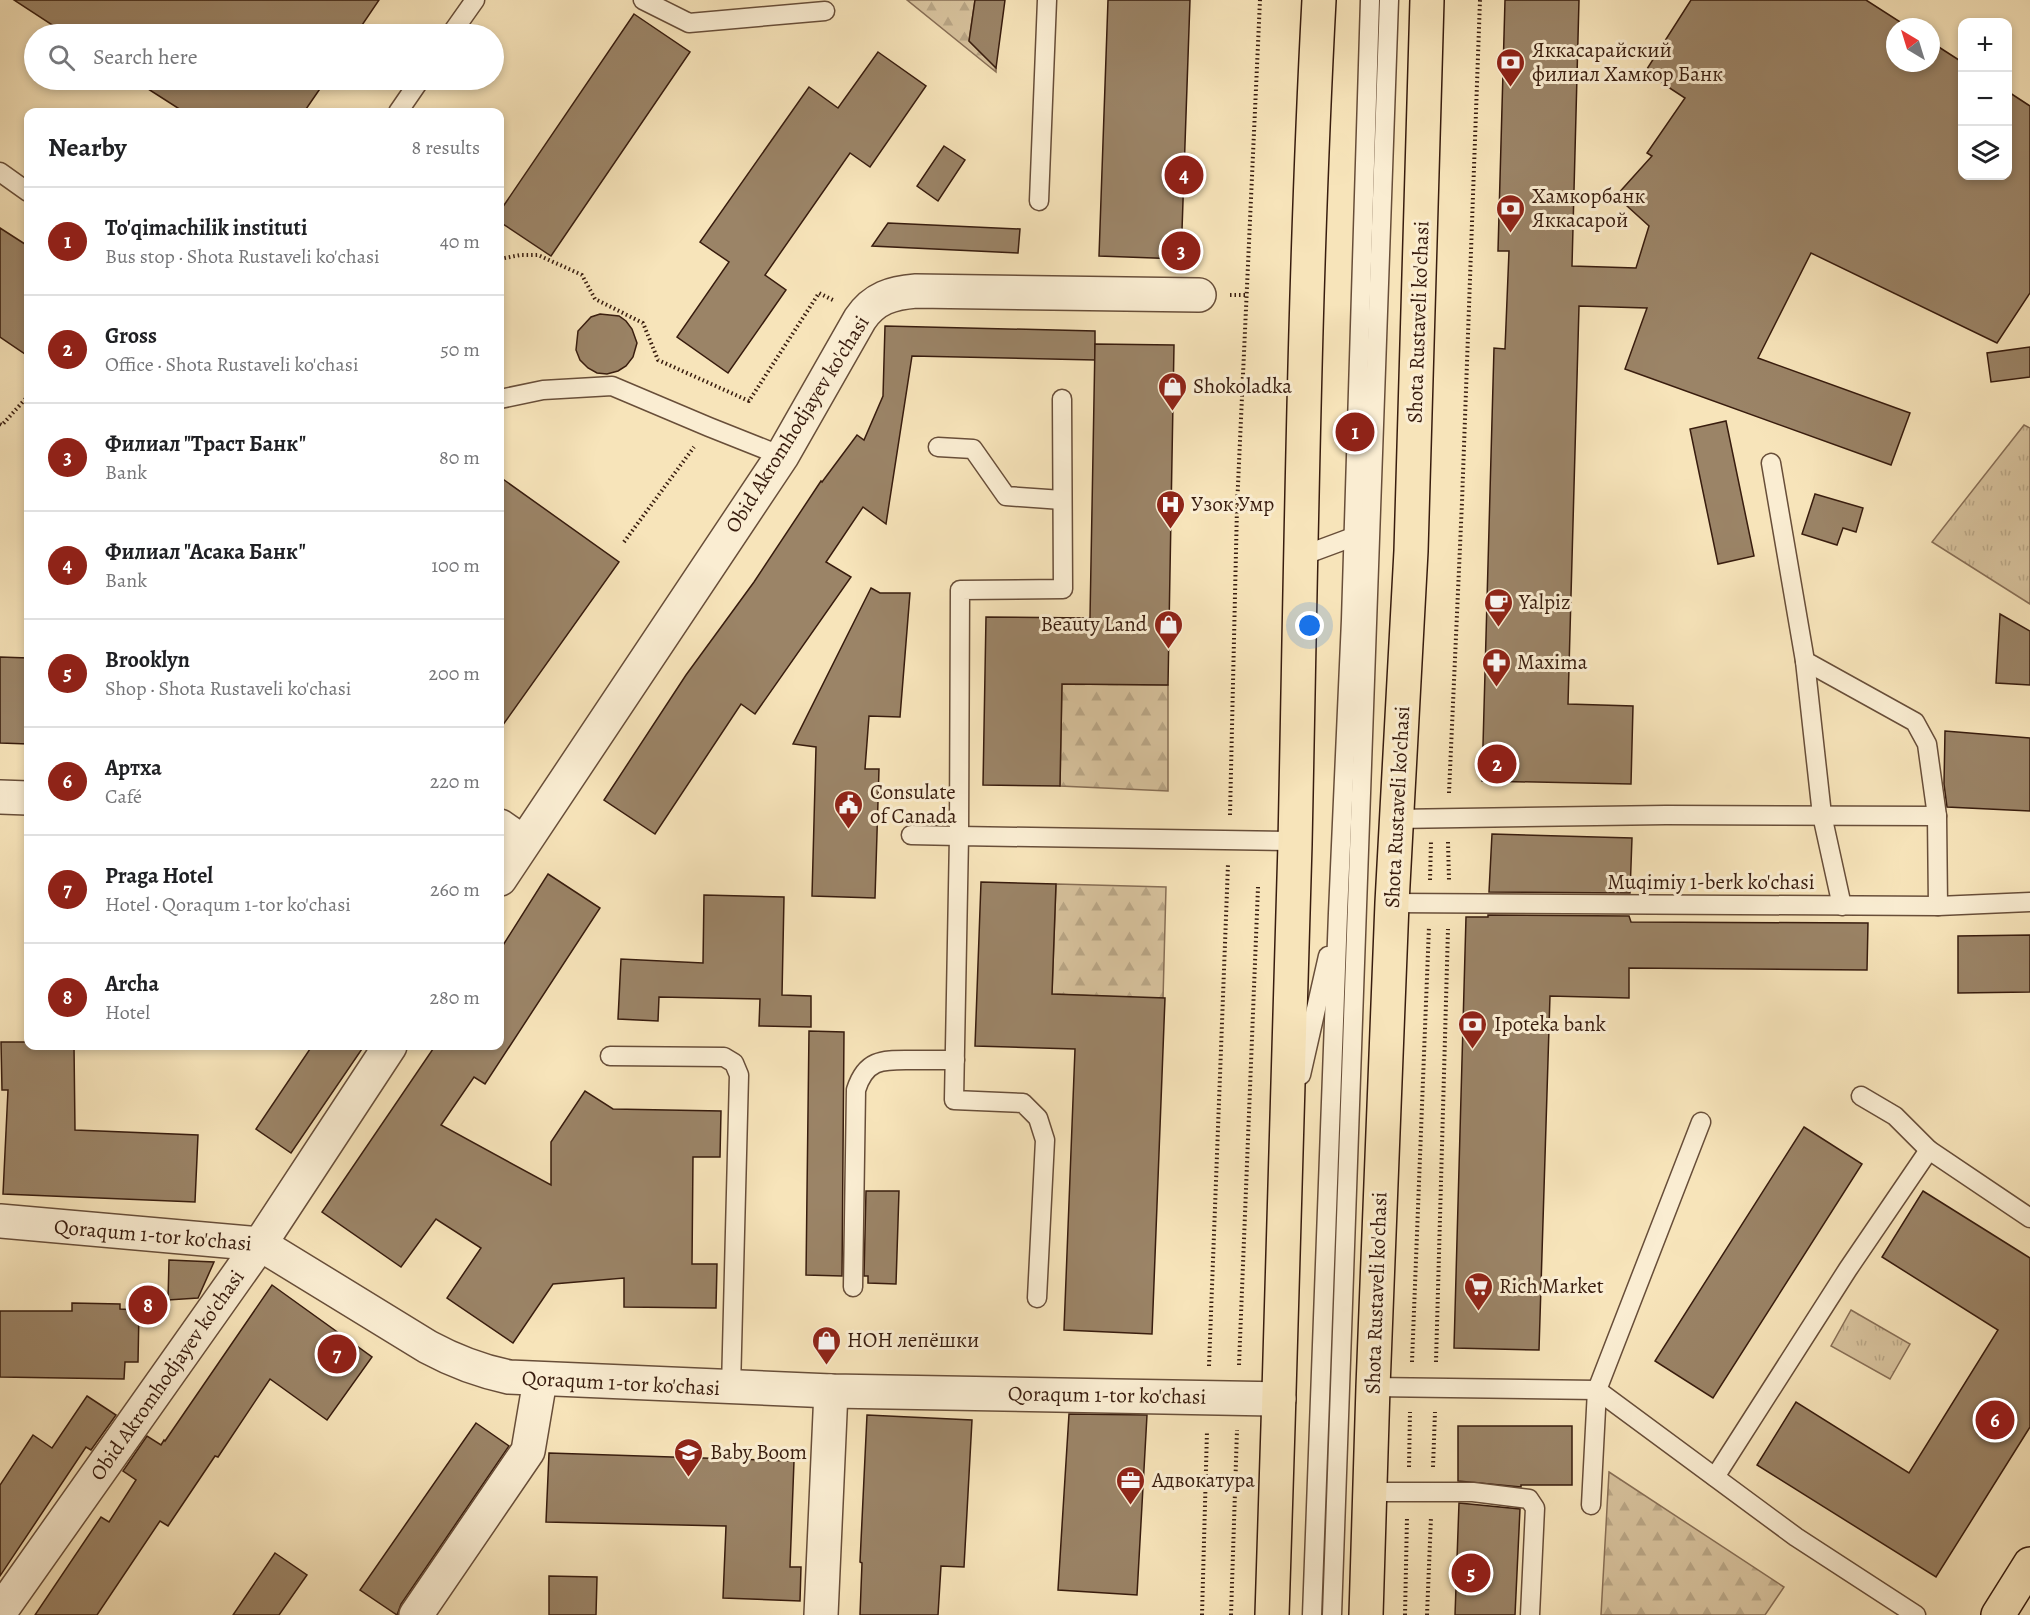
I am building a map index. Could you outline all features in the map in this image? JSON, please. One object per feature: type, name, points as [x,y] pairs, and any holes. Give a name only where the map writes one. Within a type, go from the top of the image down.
[{"type":"main road","points":[[1272,1615],[1295,841],[1299,557],[1304,462],[1312,130],[1319,0]]},
{"type":"main road","name":"Shota Rustaveli ko'chasi","points":[[1366,1615],[1395,819],[1411,551],[1427,0]]},
{"type":"main road","points":[[1998,1615],[2030,1564]]},
{"type":"street","name":"Obid Akromhodjayev ko'chasi","points":[[504,864],[512,834],[782,456],[860,319],[870,306],[883,297],[908,292],[1199,295]]},
{"type":"street","points":[[0,797],[24,798]]},
{"type":"street","name":"Obid Akromhodjayev ko'chasi","points":[[0,1612],[260,1244],[387,1050]]},
{"type":"street","name":"Qoraqum 1-tor ko'chasi","points":[[0,1221],[260,1244],[454,1361],[481,1371],[509,1377],[831,1391],[1279,1399]]},
{"type":"street","points":[[416,1615],[528,1451],[540,1380]]},
{"type":"street","points":[[821,1615],[831,1391]]},
{"type":"lane","points":[[458,24],[475,0]]},
{"type":"lane","points":[[643,0],[689,23],[825,11]]},
{"type":"lane","points":[[1039,201],[1047,0]]},
{"type":"lane","points":[[1312,1615],[1353,537],[1370,0]]},
{"type":"lane","points":[[1332,1615],[1389,0]]},
{"type":"lane","points":[[401,108],[413,90]]},
{"type":"lane","points":[[0,172],[24,189]]},
{"type":"lane","points":[[504,398],[543,390],[612,386],[709,428],[782,456]]},
{"type":"lane","points":[[1037,1298],[1046,1140],[1038,1118],[1023,1103],[954,1100],[959,836],[960,590],[1063,589],[1062,399]]},
{"type":"lane","points":[[938,447],[973,448],[1006,496],[1062,500]]},
{"type":"lane","points":[[1771,463],[1805,661],[1822,815],[1842,906]]},
{"type":"lane","points":[[1299,557],[1353,537]]},
{"type":"lane","points":[[1353,537],[1369,557]]},
{"type":"lane","points":[[1805,661],[1915,722],[1927,744],[1937,816],[1938,906]]},
{"type":"lane","points":[[1395,819],[1666,815],[1937,816]]},
{"type":"lane","points":[[910,835],[1295,841]]},
{"type":"lane","name":"Muqimiy 1-berk ko'chasi","points":[[1392,903],[1938,906],[2030,902]]},
{"type":"lane","points":[[1287,1135],[1338,913]]},
{"type":"lane","points":[[610,1056],[724,1057],[734,1063],[739,1075],[731,1388]]},
{"type":"lane","points":[[853,1287],[856,1090],[859,1080],[864,1072],[882,1060],[955,1060]]},
{"type":"lane","points":[[1861,1096],[1894,1116],[1929,1150],[2030,1218]]},
{"type":"lane","points":[[1591,1505],[1597,1390],[1701,1122]]},
{"type":"lane","points":[[1715,1477],[1848,1269],[1929,1150]]},
{"type":"lane","points":[[1373,1387],[1597,1390],[1796,1537],[1916,1615]]},
{"type":"lane","points":[[1370,1492],[1473,1492],[1529,1499],[1535,1508],[1530,1615]]},
{"type":"path","points":[[1202,1615],[1229,841],[1237,507],[1260,0]]},
{"type":"path","points":[[504,258],[538,255],[582,275],[595,299],[644,323],[658,360],[749,401],[819,293],[835,301],[860,319]]},
{"type":"path","points":[[0,424],[2,425],[24,400]]},
{"type":"path","points":[[624,542],[709,428]]},
{"type":"path","points":[[1237,507],[1280,512]]},
{"type":"green space","points":[[907,0],[975,0],[969,41],[996,68],[996,72]]},
{"type":"green space","points":[[2024,425],[2030,428],[2030,604],[1932,542]]},
{"type":"green space","points":[[1062,684],[1168,685],[1168,791],[1060,786]]},
{"type":"green space","points":[[1056,884],[1166,887],[1163,999],[1052,994]]},
{"type":"green space","points":[[1851,1310],[1910,1344],[1890,1379],[1831,1346]]},
{"type":"green space","points":[[1609,1472],[1784,1587],[1765,1615],[1601,1615]]},
{"type":"building","points":[[14,0],[379,0],[363,24],[51,24]]},
{"type":"building","points":[[975,0],[1005,0],[996,68],[969,41]]},
{"type":"building","points":[[1108,0],[1190,0],[1181,259],[1099,256]]},
{"type":"building","points":[[1505,0],[1579,0],[1572,266],[1636,268],[1649,226],[1616,196],[1652,156],[1647,153],[1685,98],[1645,72],[1691,0],[1866,0],[1894,18],[1886,18],[1886,72],[1940,72],[1940,48],[1958,59],[1958,180],[2012,180],[2012,94],[2030,106],[2030,293],[1997,343],[1811,253],[1758,358],[1910,413],[1891,465],[1625,369],[1647,308],[1579,306],[1568,704],[1633,706],[1631,784],[1482,781],[1494,348],[1505,349],[1509,251],[1498,251]]},
{"type":"building","points":[[634,14],[690,52],[551,256],[504,225],[504,205]]},
{"type":"building","points":[[878,52],[926,86],[870,167],[850,153],[765,275],[786,290],[728,373],[677,337],[729,262],[700,242],[809,87],[838,108]]},
{"type":"building","points":[[150,90],[319,90],[307,108],[178,108]]},
{"type":"building","points":[[944,146],[965,160],[938,201],[917,186]]},
{"type":"building","points":[[888,223],[1020,229],[1018,253],[872,246]]},
{"type":"building","points":[[0,228],[24,243],[24,353],[0,337]]},
{"type":"building","points":[[600,314],[619,316],[626,321],[637,343],[633,357],[626,366],[607,374],[597,373],[588,368],[580,360],[576,350],[578,331],[591,317]]},
{"type":"building","points":[[885,326],[1095,331],[1095,360],[912,356],[886,524],[863,507],[826,562],[851,577],[755,714],[741,704],[655,834],[604,800],[686,675],[754,582],[821,481],[857,435],[864,440],[883,396]]},
{"type":"building","points":[[1095,344],[1174,345],[1168,685],[1062,684],[1060,786],[983,785],[986,617],[1090,618]]},
{"type":"building","points":[[2030,347],[2030,377],[1991,382],[1987,353]]},
{"type":"building","points":[[1726,421],[1754,556],[1718,564],[1690,429]]},
{"type":"building","points":[[504,480],[619,562],[504,723]]},
{"type":"building","points":[[1815,494],[1863,508],[1856,532],[1843,528],[1837,545],[1802,534]]},
{"type":"building","points":[[871,588],[880,593],[910,593],[900,717],[869,716],[865,769],[879,769],[875,898],[812,896],[816,747],[793,744]]},
{"type":"building","points":[[2000,614],[2030,631],[2030,685],[1996,683]]},
{"type":"building","points":[[0,657],[24,658],[24,744],[0,743]]},
{"type":"building","points":[[1945,731],[2030,738],[2030,811],[1947,807],[1944,784]]},
{"type":"building","points":[[1492,834],[1632,838],[1630,893],[1489,892]]},
{"type":"building","points":[[548,874],[600,908],[485,1084],[474,1077],[441,1125],[551,1185],[551,1142],[585,1091],[613,1109],[721,1111],[720,1157],[693,1157],[692,1264],[717,1264],[716,1308],[624,1307],[624,1278],[553,1284],[513,1343],[447,1298],[481,1248],[436,1219],[401,1267],[322,1212],[432,1050],[504,1050],[504,944]]},
{"type":"building","points":[[981,882],[1056,884],[1052,994],[1165,998],[1152,1334],[1064,1330],[1075,1049],[975,1046]]},
{"type":"building","points":[[704,895],[784,897],[782,995],[811,996],[811,1027],[759,1026],[760,999],[659,997],[658,1021],[618,1019],[621,959],[703,963]]},
{"type":"building","points":[[1488,915],[1629,916],[1631,922],[1868,923],[1867,970],[1629,968],[1629,998],[1550,996],[1539,1350],[1454,1348],[1466,917],[1488,917]]},
{"type":"building","points":[[2030,935],[2030,992],[1958,993],[1958,936]]},
{"type":"building","points":[[809,1031],[844,1032],[842,1276],[806,1275]]},
{"type":"building","points":[[1,1042],[24,1042],[24,1050],[74,1050],[75,1130],[198,1135],[195,1202],[3,1194],[8,1090],[2,1090]]},
{"type":"building","points":[[309,1050],[361,1050],[291,1153],[256,1129]]},
{"type":"building","points":[[1804,1127],[1862,1164],[1713,1398],[1655,1361]]},
{"type":"building","points":[[866,1191],[899,1191],[896,1284],[868,1283],[868,1276],[864,1276]]},
{"type":"building","points":[[1923,1191],[2030,1258],[2030,1427],[1936,1577],[1757,1465],[1796,1402],[1909,1473],[1998,1330],[1882,1257]]},
{"type":"building","points":[[169,1260],[214,1262],[198,1298],[168,1300]]},
{"type":"building","points":[[272,1285],[372,1357],[327,1420],[270,1379],[168,1526],[160,1521],[97,1615],[35,1615],[101,1517],[109,1522],[136,1480],[123,1471],[147,1436],[161,1445],[165,1441]]},
{"type":"building","points":[[72,1303],[120,1304],[120,1309],[139,1310],[138,1362],[125,1362],[124,1379],[0,1377],[0,1311],[72,1311]]},
{"type":"building","points":[[87,1396],[116,1415],[91,1450],[86,1447],[0,1576],[0,1485],[33,1435],[52,1448]]},
{"type":"building","points":[[1069,1414],[1147,1415],[1137,1595],[1058,1590]]},
{"type":"building","points":[[867,1415],[972,1420],[964,1567],[941,1566],[938,1615],[860,1615],[862,1563],[860,1562]]},
{"type":"building","points":[[476,1423],[509,1446],[401,1604],[397,1615],[360,1590]]},
{"type":"building","points":[[1458,1426],[1572,1426],[1572,1485],[1521,1485],[1521,1487],[1458,1481]]},
{"type":"building","points":[[549,1453],[794,1461],[790,1567],[801,1567],[800,1601],[723,1598],[726,1526],[546,1522]]},
{"type":"building","points":[[1459,1503],[1520,1509],[1515,1615],[1455,1615]]},
{"type":"building","points":[[275,1553],[307,1575],[279,1615],[233,1615]]},
{"type":"building","points":[[549,1576],[597,1577],[596,1615],[549,1615]]},
{"type":"place","name":"Яккасарайский филиал Хамкор Банк","points":[[1511,88]]},
{"type":"place","name":"Филиал \"Асака Банк\"","points":[[1184,175]]},
{"type":"place","name":"Хамкорбанк Яккасарой","points":[[1511,234]]},
{"type":"place","name":"Филиал \"Траст Банк\"","points":[[1181,251]]},
{"type":"place","name":"Shokoladka","points":[[1172,412]]},
{"type":"place","name":"To'qimachilik instituti","points":[[1355,432]]},
{"type":"place","name":"Узок Умр","points":[[1170,530]]},
{"type":"place","name":"Yalpiz","points":[[1498,628]]},
{"type":"place","name":"Beauty Land","points":[[1168,650]]},
{"type":"place","name":"Maxima","points":[[1496,688]]},
{"type":"place","name":"Gross","points":[[1497,764]]},
{"type":"place","name":"Consulate of Canada","points":[[849,830]]},
{"type":"place","name":"Ipoteka bank","points":[[1473,1050]]},
{"type":"place","name":"Archa","points":[[148,1305]]},
{"type":"place","name":"Rich Market","points":[[1478,1312]]},
{"type":"place","name":"Praga Hotel","points":[[337,1354]]},
{"type":"place","name":"НОН лепёшки","points":[[826,1366]]},
{"type":"place","name":"Артха","points":[[1995,1420]]},
{"type":"place","name":"Baby Boom","points":[[689,1478]]},
{"type":"place","name":"Адвокатура","points":[[1131,1506]]},
{"type":"place","name":"Brooklyn","points":[[1471,1573]]}]
